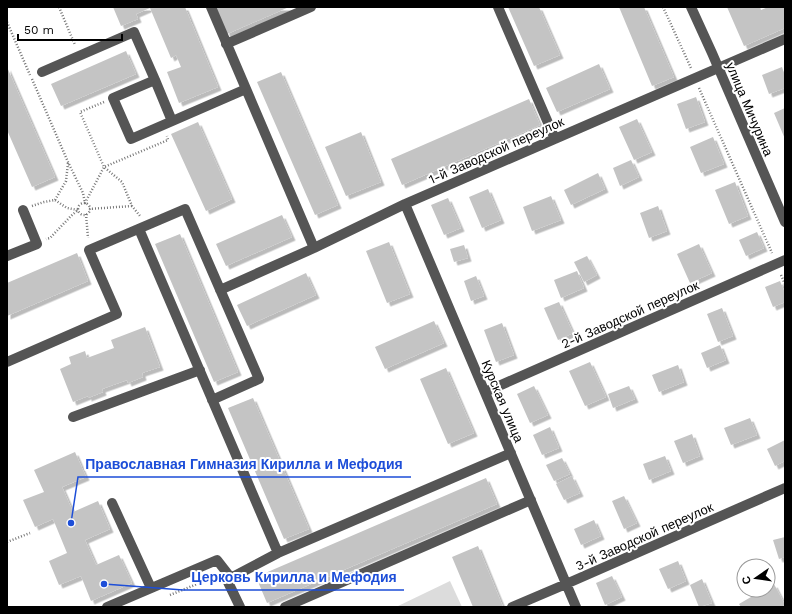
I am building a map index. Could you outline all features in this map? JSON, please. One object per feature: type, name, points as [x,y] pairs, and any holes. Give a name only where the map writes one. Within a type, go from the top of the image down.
[{"type":"street","points":[[210,7],[314,248]]},
{"type":"street","points":[[226,44],[311,7]]},
{"type":"street","points":[[498,7],[555,139]]},
{"type":"street","name":"улица Мичурина","points":[[691,7],[785,222]]},
{"type":"street","points":[[42,72],[134,32],[172,121]]},
{"type":"street","name":"1-й Заводской переулок","points":[[220,290],[314,248],[405,204],[785,39]]},
{"type":"street","points":[[155,80],[113,98],[131,139],[246,90]]},
{"type":"street","name":"Курская улица","points":[[405,204],[576,607]]},
{"type":"street","points":[[7,362],[117,314],[89,250],[185,209],[259,379],[212,400]]},
{"type":"street","points":[[7,256],[37,244],[23,210]]},
{"type":"street","points":[[143,227],[212,400],[278,554]]},
{"type":"street","name":"2-й Заводской переулок","points":[[485,392],[781,261]]},
{"type":"street","points":[[73,417],[200,370]]},
{"type":"street","points":[[229,579],[278,554],[511,453]]},
{"type":"street","name":"3-й Заводской переулок","points":[[512,607],[785,488]]},
{"type":"street","points":[[285,607],[531,500]]},
{"type":"street","points":[[112,503],[151,588]]},
{"type":"street","points":[[107,607],[217,560],[229,579],[240,607]]},
{"type":"path","points":[[59,7],[80,56]]},
{"type":"path","points":[[663,7],[781,261],[785,284]]},
{"type":"path","points":[[7,22],[83,194],[85,203],[90,209]]},
{"type":"path","points":[[113,98],[80,112],[104,167],[122,182],[143,227]]},
{"type":"path","points":[[37,244],[50,238],[78,210],[79,205],[85,203],[104,167],[168,140],[162,126]]},
{"type":"path","points":[[55,200],[66,181],[68,162]]},
{"type":"path","points":[[23,210],[44,202],[55,200],[68,208],[78,210],[81,214],[86,214]]},
{"type":"path","points":[[89,250],[86,214],[90,209],[132,206]]},
{"type":"path","points":[[7,542],[30,533]]},
{"type":"path","points":[[166,596],[202,582],[229,579]]},
{"type":"shaded area","points":[[450,581],[462,607],[396,607]]},
{"type":"building","points":[[113,7],[185,7],[218,87],[179,103],[167,72],[181,67],[176,55],[171,58],[150,8],[136,14],[138,19],[121,26]]},
{"type":"building","points":[[216,7],[289,7],[227,34]]},
{"type":"building","points":[[508,7],[539,7],[560,55],[534,66]]},
{"type":"building","points":[[619,7],[644,7],[674,77],[652,86]]},
{"type":"building","points":[[727,7],[760,7],[761,10],[768,7],[785,7],[785,28],[744,46]]},
{"type":"building","points":[[126,51],[136,74],[61,106],[51,84]]},
{"type":"building","points":[[599,64],[610,89],[557,112],[546,88]]},
{"type":"building","points":[[7,67],[55,177],[32,187],[7,130]]},
{"type":"building","points":[[782,67],[785,76],[785,88],[769,94],[762,75]]},
{"type":"building","points":[[281,72],[338,205],[315,215],[257,82]]},
{"type":"building","points":[[696,97],[705,122],[686,129],[677,104]]},
{"type":"building","points":[[529,99],[540,125],[402,185],[391,159]]},
{"type":"building","points":[[785,108],[785,139],[774,113]]},
{"type":"building","points":[[637,119],[652,152],[634,160],[619,127]]},
{"type":"building","points":[[198,122],[232,199],[206,211],[171,134]]},
{"type":"building","points":[[361,132],[381,182],[346,196],[325,147]]},
{"type":"building","points":[[713,137],[724,164],[701,173],[690,147]]},
{"type":"building","points":[[631,160],[639,177],[620,186],[613,168]]},
{"type":"building","points":[[598,173],[605,189],[571,205],[564,190]]},
{"type":"building","points":[[735,182],[748,216],[729,224],[715,190]]},
{"type":"building","points":[[488,189],[501,220],[482,228],[469,197]]},
{"type":"building","points":[[551,196],[561,220],[532,231],[523,207]]},
{"type":"building","points":[[448,198],[461,228],[444,235],[431,205]]},
{"type":"building","points":[[658,206],[667,231],[649,238],[640,213]]},
{"type":"building","points":[[282,215],[292,237],[226,266],[216,244]]},
{"type":"building","points":[[757,232],[764,248],[746,256],[739,240]]},
{"type":"building","points":[[180,234],[238,372],[214,382],[155,244]]},
{"type":"building","points":[[389,242],[410,294],[387,303],[366,251]]},
{"type":"building","points":[[699,244],[712,273],[690,283],[677,254]]},
{"type":"building","points":[[464,245],[468,258],[454,262],[450,249]]},
{"type":"building","points":[[77,253],[88,281],[7,316],[7,283]]},
{"type":"building","points":[[587,256],[597,275],[584,282],[574,262]]},
{"type":"building","points":[[577,271],[584,288],[561,298],[554,280]]},
{"type":"building","points":[[306,273],[316,295],[247,326],[237,305]]},
{"type":"building","points":[[476,276],[484,296],[471,301],[464,281]]},
{"type":"building","points":[[780,281],[785,293],[785,302],[773,307],[765,287]]},
{"type":"building","points":[[559,302],[573,333],[558,340],[544,308]]},
{"type":"building","points":[[722,308],[733,336],[718,342],[707,314]]},
{"type":"building","points":[[434,321],[444,343],[385,369],[375,347]]},
{"type":"building","points":[[502,323],[514,355],[496,362],[484,330]]},
{"type":"building","points":[[145,327],[160,367],[142,373],[143,377],[128,383],[127,380],[102,389],[103,392],[73,402],[60,369],[71,364],[69,357],[85,351],[87,358],[114,348],[111,340]]},
{"type":"building","points":[[720,345],[726,360],[707,368],[701,353]]},
{"type":"building","points":[[590,362],[606,397],[585,406],[569,371]]},
{"type":"building","points":[[678,365],[684,382],[659,392],[652,375]]},
{"type":"building","points":[[446,368],[474,433],[448,444],[420,379]]},
{"type":"building","points":[[534,386],[548,415],[530,423],[517,394]]},
{"type":"building","points":[[629,386],[635,399],[613,408],[608,394]]},
{"type":"building","points":[[253,398],[309,529],[284,539],[228,408]]},
{"type":"building","points":[[750,418],[757,435],[731,445],[724,428]]},
{"type":"building","points":[[550,427],[559,448],[542,455],[533,435]]},
{"type":"building","points":[[692,434],[700,456],[683,463],[674,441]]},
{"type":"building","points":[[785,440],[785,461],[775,466],[767,449]]},
{"type":"building","points":[[75,452],[86,477],[62,487],[73,512],[98,501],[110,529],[85,540],[96,565],[119,555],[132,583],[91,601],[81,576],[59,585],[49,561],[67,553],[53,519],[35,527],[23,500],[44,492],[34,470]]},
{"type":"building","points":[[665,456],[671,471],[649,480],[643,464]]},
{"type":"building","points":[[562,458],[570,474],[554,481],[546,465]]},
{"type":"building","points":[[572,476],[580,493],[564,500],[556,484]]},
{"type":"building","points":[[486,478],[497,504],[267,603],[256,577]]},
{"type":"building","points":[[624,496],[637,523],[624,529],[612,501]]},
{"type":"building","points":[[594,520],[601,536],[581,545],[574,529]]},
{"type":"building","points":[[785,537],[785,557],[779,559],[773,540]]},
{"type":"building","points":[[478,546],[503,607],[473,607],[452,557]]},
{"type":"building","points":[[678,561],[686,581],[668,589],[659,569]]},
{"type":"building","points":[[612,576],[622,597],[605,605],[596,583]]},
{"type":"building","points":[[702,579],[712,603],[699,607],[690,585]]},
{"type":"building","points":[[776,588],[785,605],[781,607],[741,607],[739,604],[749,598],[776,598]]},
{"type":"place","name":"Православная Гимназия Кирилла и Мефодия","points":[[71,523]]},
{"type":"place","name":"Церковь Кирилла и Мефодия","points":[[104,584]]}]
